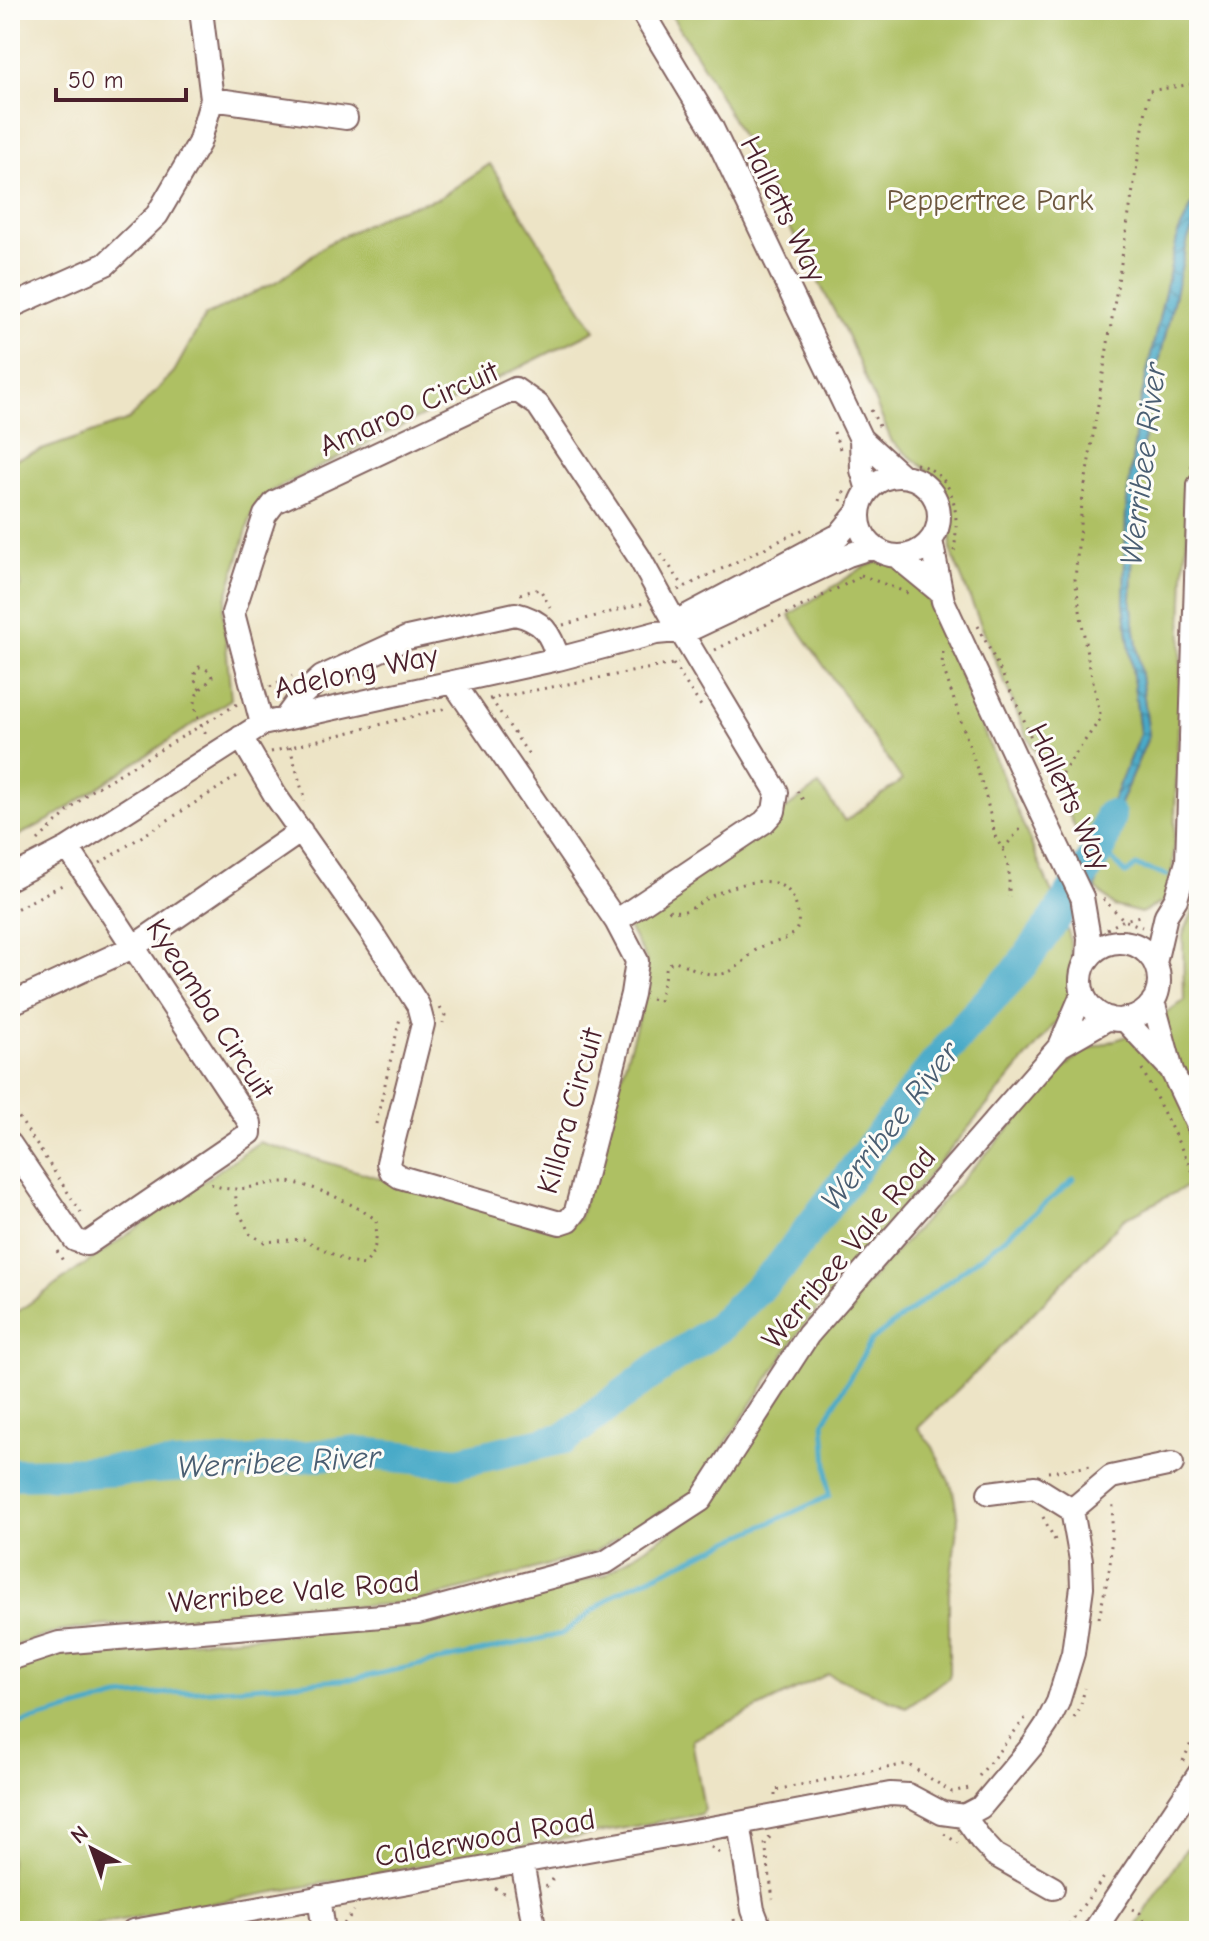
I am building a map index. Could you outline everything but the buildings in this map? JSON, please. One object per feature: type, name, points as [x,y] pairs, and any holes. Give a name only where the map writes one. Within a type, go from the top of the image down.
[{"type":"street","points":[[10,307],[106,264],[157,215],[199,143],[212,99],[201,10]]},
{"type":"street","name":"Halletts Way","points":[[632,15],[712,128],[861,439],[862,470],[858,485]]},
{"type":"street","points":[[212,99],[346,118]]},
{"type":"street","name":"Amaroo Circuit","points":[[262,724],[233,613],[265,515],[275,502],[515,389],[538,405],[639,557],[672,628]]},
{"type":"street","name":"Halletts Way","points":[[861,439],[908,469],[914,479],[933,494],[939,517],[931,540],[940,592],[1082,897],[1089,938],[1088,959]]},
{"type":"street","points":[[908,469],[858,485],[849,508],[864,537],[873,547],[896,556],[940,592]]},
{"type":"street","points":[[1116,1018],[1146,1010],[1153,1001],[1159,982],[1155,963],[1166,915],[1176,899],[1187,862],[1199,485]]},
{"type":"street","name":"Adelong Way","points":[[10,878],[68,848],[262,724],[558,659],[672,628],[839,535],[849,508]]},
{"type":"street","points":[[896,556],[909,555],[931,540]]},
{"type":"street","name":"Adelong Way","points":[[672,628],[689,630],[848,555],[873,547]]},
{"type":"street","points":[[286,717],[303,694],[322,677],[407,638],[499,617],[515,614],[529,617],[553,640],[558,659]]},
{"type":"street","points":[[616,921],[764,822],[774,811],[777,800],[777,792],[697,659],[672,628]]},
{"type":"street","name":"Killara Circuit","points":[[241,737],[252,771],[301,831],[418,1005],[423,1024],[388,1163],[391,1171],[400,1177],[560,1223],[569,1220],[576,1211],[630,1012],[637,961],[616,921],[453,682]]},
{"type":"street","points":[[10,1004],[133,947],[301,831]]},
{"type":"street","name":"Kyeamba Circuit","points":[[10,1144],[75,1240],[87,1244],[250,1133],[250,1123],[68,848]]},
{"type":"street","name":"Halletts Way","points":[[1082,897],[1125,943]]},
{"type":"street","points":[[1166,915],[1125,943],[1096,950],[1088,959],[1081,980],[1089,1003],[1116,1018],[1172,1071]]},
{"type":"street","points":[[1125,943],[1149,955],[1155,963]]},
{"type":"street","name":"Werribee Vale Road","points":[[10,1659],[59,1643],[418,1613],[606,1562],[701,1500],[808,1335],[1060,1046],[1083,992]]},
{"type":"street","points":[[1153,1001],[1172,1071],[1199,1128]]},
{"type":"street","name":"Werribee Vale Road","points":[[1060,1046],[1116,1018]]},
{"type":"street","points":[[1072,1510],[1111,1477],[1172,1464]]},
{"type":"street","points":[[989,1493],[1035,1487],[1072,1510],[1081,1560],[1082,1587],[1073,1653],[1058,1702],[1033,1745],[981,1807],[964,1816],[995,1855],[1053,1888]]},
{"type":"street","points":[[1094,1931],[1199,1774]]},
{"type":"street","name":"Calderwood Road","points":[[133,1931],[890,1794],[908,1795],[942,1813],[964,1816]]},
{"type":"street","points":[[739,1823],[753,1910],[761,1931]]},
{"type":"street","points":[[522,1863],[535,1931]]},
{"type":"street","points":[[319,1897],[324,1931]]},
{"type":"path","points":[[616,10],[632,15]]},
{"type":"path","points":[[1057,780],[1101,718],[1075,579],[1082,503],[1149,91],[1199,83]]},
{"type":"path","points":[[865,400],[888,439]]},
{"type":"path","points":[[830,425],[842,457]]},
{"type":"path","points":[[908,469],[928,467],[940,474],[951,490],[956,520],[953,560]]},
{"type":"path","points":[[849,508],[858,485]]},
{"type":"path","points":[[10,912],[84,874],[235,777],[252,771],[271,752],[468,703],[697,659],[862,576]]},
{"type":"path","points":[[978,626],[1020,710],[1041,762]]},
{"type":"path","points":[[945,645],[942,664],[989,808],[996,839],[1003,849],[1009,870],[1009,897]]},
{"type":"path","points":[[673,664],[706,714]]},
{"type":"path","points":[[200,689],[194,679],[199,667],[212,677],[200,689],[195,700],[197,715],[217,751]]},
{"type":"path","points":[[491,699],[535,765]]},
{"type":"path","points":[[290,747],[303,799],[312,811]]},
{"type":"path","points":[[235,777],[252,771]]},
{"type":"path","points":[[1003,849],[1022,827]]},
{"type":"path","points":[[632,994],[659,1001],[667,965],[675,961],[695,970],[719,975],[742,964],[758,948],[781,942],[797,926],[799,916],[792,895],[776,884],[746,883],[685,911],[670,911],[657,895]]},
{"type":"path","points":[[437,1003],[445,1015],[441,1029]]},
{"type":"path","points":[[375,1129],[402,1008]]},
{"type":"path","points":[[1140,1066],[1199,1184]]},
{"type":"path","points":[[198,1168],[211,1184],[227,1190],[287,1182],[324,1191],[376,1220],[375,1247],[371,1258],[364,1265],[348,1262],[303,1239],[264,1242],[250,1234],[242,1222],[235,1190]]},
{"type":"path","points":[[86,1216],[95,1217]]},
{"type":"path","points":[[1035,1487],[1033,1474],[1092,1466]]},
{"type":"path","points":[[1043,1518],[1058,1545]]},
{"type":"path","points":[[774,1905],[765,1843],[778,1826],[775,1790],[907,1764],[952,1792],[968,1790],[1031,1711]]},
{"type":"path","points":[[935,1828],[960,1844]]},
{"type":"path","points":[[706,1844],[724,1854],[726,1870]]},
{"type":"path","points":[[547,1897],[545,1888],[558,1873]]},
{"type":"path","points":[[492,1887],[509,1895],[510,1905]]},
{"type":"path","points":[[343,1931],[342,1927],[356,1909]]},
{"type":"path","points":[[1131,1909],[1140,1913],[1148,1931]]},
{"type":"path","points":[[734,1916],[736,1931]]},
{"type":"green space","name":"Peppertree Park","points":[[668,10],[1199,10],[1199,191],[1178,234],[1138,413],[1126,510],[1124,603],[1140,734],[1103,823],[1092,865],[1057,788],[1025,732],[951,552],[950,508],[929,472],[892,442],[848,337],[707,72]]},
{"type":"green space","points":[[490,164],[595,330],[271,491],[252,513],[223,610],[231,699],[51,819],[10,840],[10,615],[21,583],[10,552],[10,461],[129,420],[174,372],[205,316],[280,280],[325,245],[388,213],[439,198]]},
{"type":"green space","points":[[1199,215],[1199,467],[1191,482],[1184,575],[1173,865],[1165,901],[1141,913],[1114,906],[1095,887],[1110,827],[1149,735],[1131,600],[1134,510],[1148,409],[1188,239]]},
{"type":"green space","points":[[877,562],[898,562],[922,585],[1069,934],[1072,961],[1068,1008],[801,1329],[693,1493],[594,1552],[415,1602],[99,1626],[57,1632],[10,1647],[10,1317],[259,1142],[558,1231],[579,1219],[640,1013],[646,959],[626,924],[819,785],[845,821],[902,780],[789,615],[864,567]]},
{"type":"green space","points":[[1199,897],[1199,1180],[1124,1219],[918,1428],[933,1447],[953,1490],[958,1520],[949,1593],[949,1677],[906,1707],[828,1674],[692,1740],[704,1809],[701,1814],[88,1926],[89,1931],[10,1931],[10,1669],[66,1651],[424,1624],[604,1575],[705,1509],[816,1339],[1081,1052],[1133,1034],[1184,1001],[1183,935]]},
{"type":"green space","points":[[1199,1829],[1199,1931],[1133,1931]]},
{"type":"water","points":[[1199,191],[1199,215],[1188,239],[1148,409],[1134,510],[1131,600],[1149,735],[1110,827],[1093,899],[1085,895],[1103,823],[1140,734],[1124,603],[1126,510],[1138,413],[1178,234]]},
{"type":"waterway","name":"Werribee River","points":[[10,1474],[241,1463],[350,1452],[458,1462],[565,1438],[718,1328],[781,1266],[923,1079],[969,1022],[1019,969],[1101,847],[1110,816]]},
{"type":"waterway","points":[[1101,847],[1126,874],[1136,866],[1167,875]]},
{"type":"waterway","points":[[10,1726],[119,1697],[354,1679],[562,1634],[618,1592],[829,1496],[824,1422],[871,1341],[1001,1241],[1074,1179]]}]
